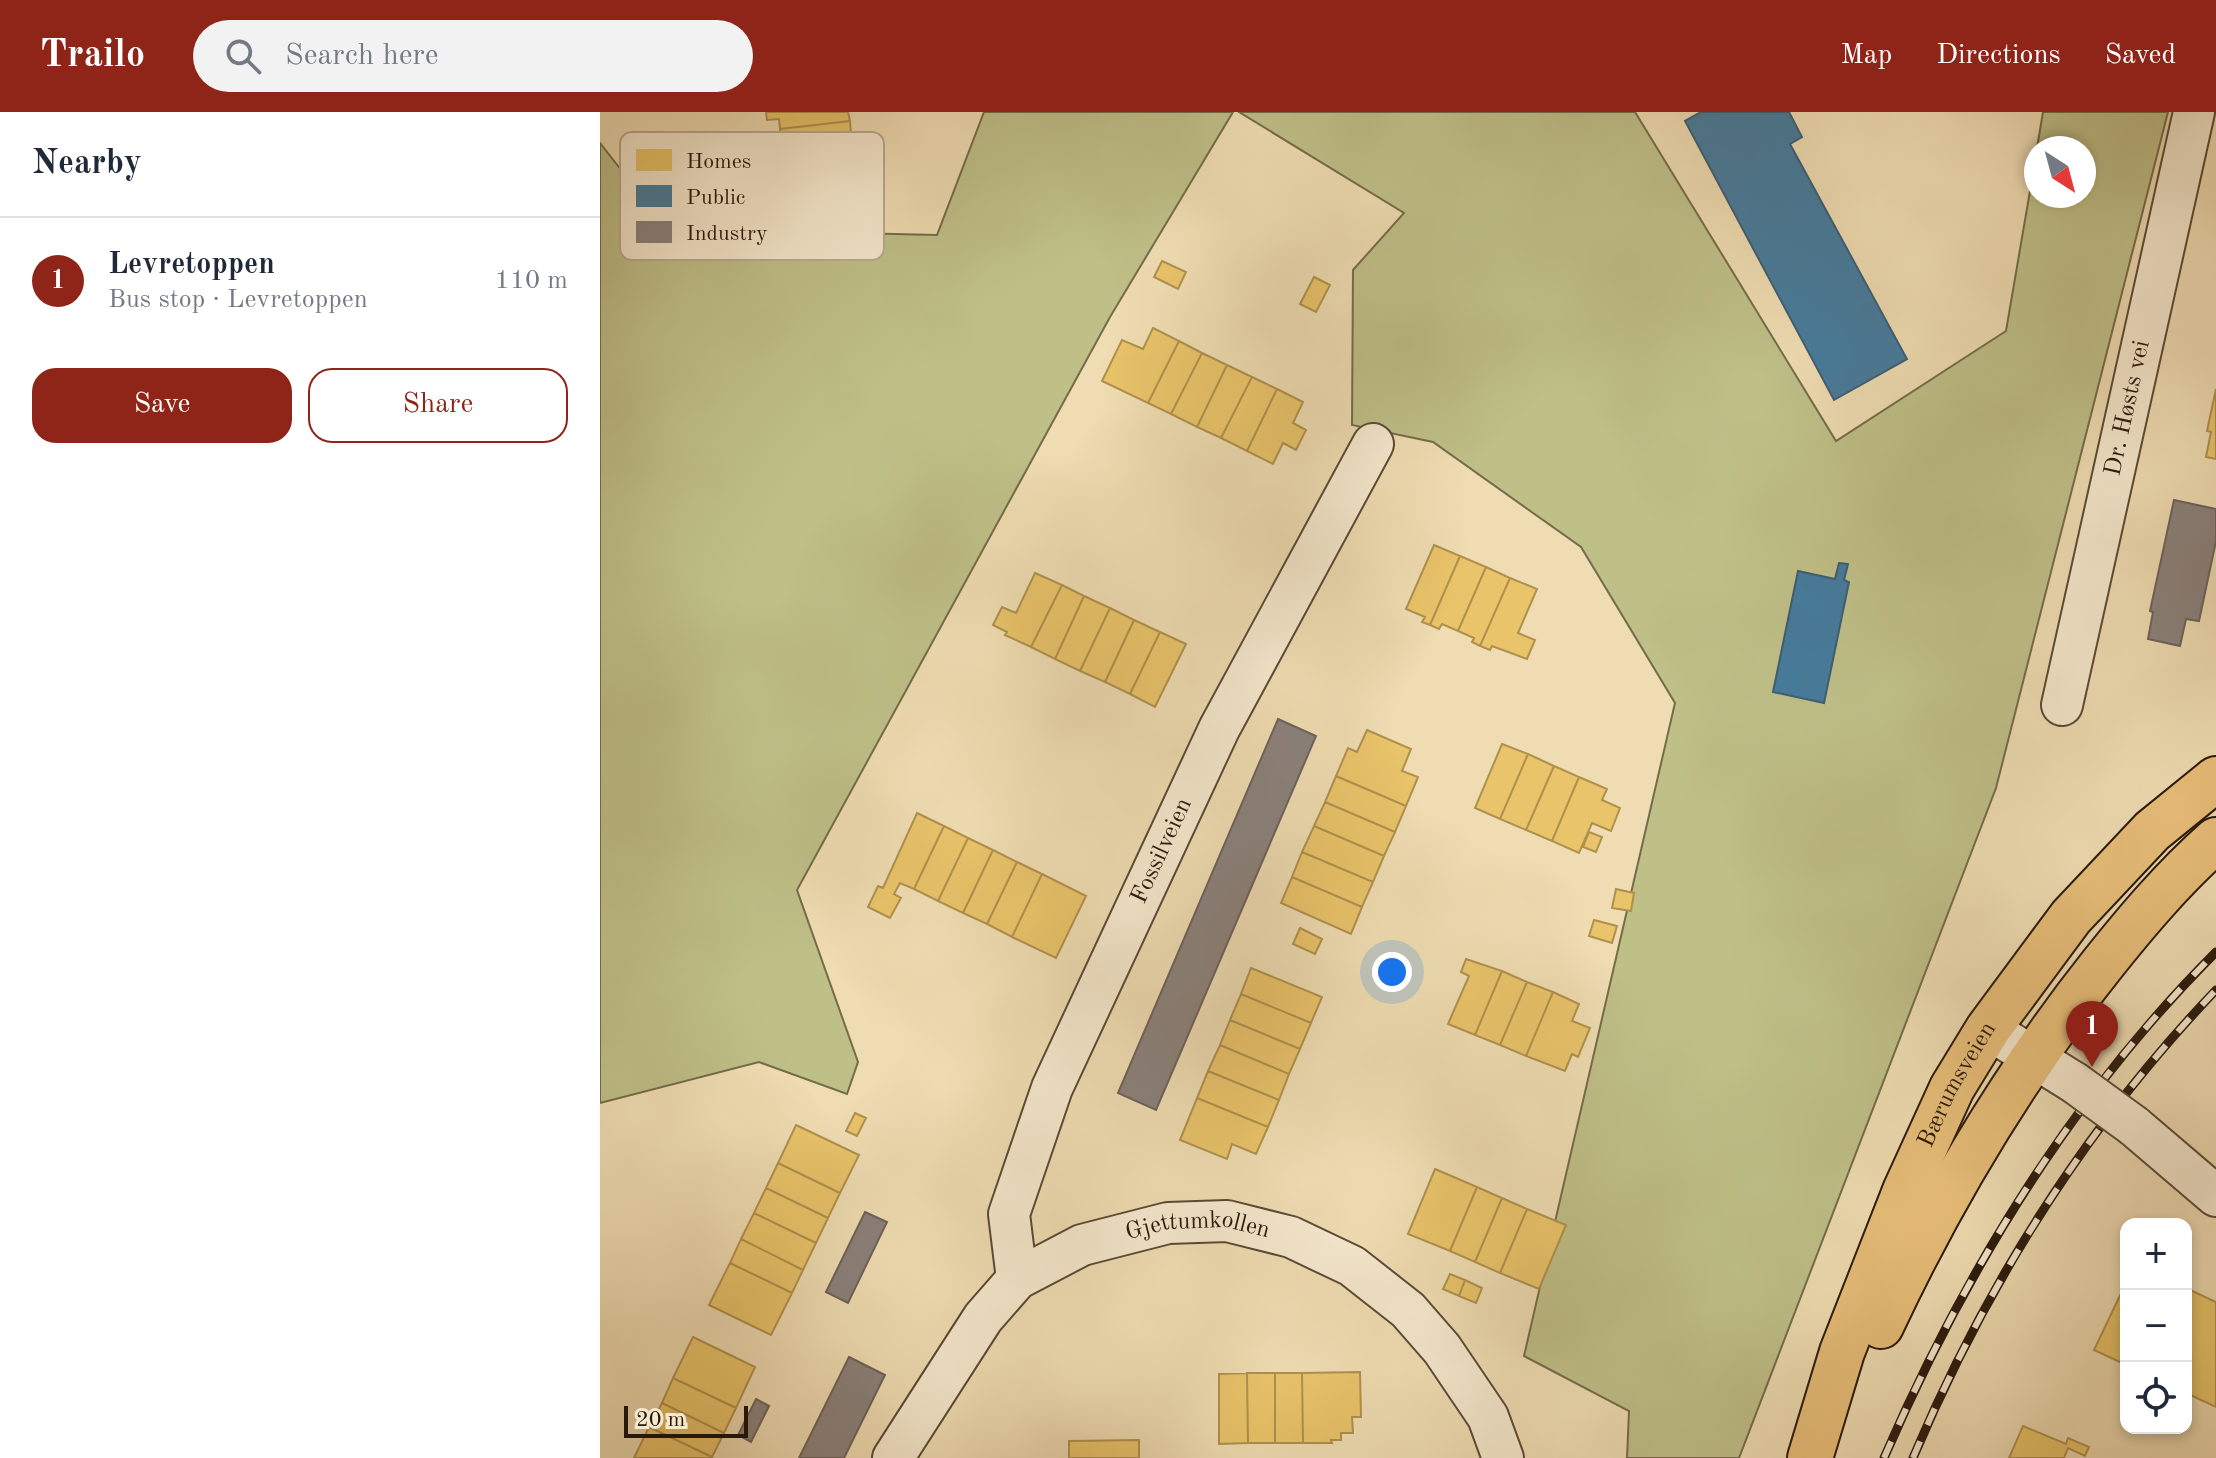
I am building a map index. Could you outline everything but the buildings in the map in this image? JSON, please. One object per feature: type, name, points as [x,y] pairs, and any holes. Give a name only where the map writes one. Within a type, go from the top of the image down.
[{"type":"main road","name":"Bærumsveien","points":[[1812,1458],[1842,1352],[1905,1191],[1952,1088],[1988,1029],[2071,917],[2152,831],[2216,779]]},
{"type":"main road","name":"Bærumsveien","points":[[1812,1458],[1850,1394],[1914,1255],[2032,1056],[2124,938],[2184,868],[2216,840]]},
{"type":"street","name":"Dr. Høsts vei","points":[[2062,705],[2194,112]]},
{"type":"street","name":"Fossilveien","points":[[1017,1279],[1009,1214],[1052,1088],[1219,729],[1373,444]]},
{"type":"street","points":[[1988,1029],[2075,1083],[2134,1126],[2216,1196]]},
{"type":"street","name":"Gjettumkollen","points":[[893,1458],[983,1318],[1017,1279],[1082,1245],[1168,1223],[1227,1221],[1291,1237],[1352,1266],[1408,1310],[1442,1349],[1488,1417],[1503,1458]]},
{"type":"green space","points":[[984,112],[1233,112],[1110,317],[797,890],[858,1062],[847,1094],[759,1062],[600,1103],[600,143],[620,168],[620,260],[884,260],[884,234],[937,235]]},
{"type":"green space","points":[[1239,112],[1635,112],[1836,441],[2006,331],[2027,208],[2096,208],[2096,136],[2039,136],[2043,112],[2168,112],[1996,788],[1739,1458],[1627,1458],[1629,1411],[1524,1356],[1675,703],[1581,547],[1433,442],[1352,425],[1353,270],[1404,213]]},
{"type":"railway","points":[[1884,1458],[1950,1320],[2026,1189],[2114,1066],[2216,952]]},
{"type":"railway","points":[[1913,1458],[1973,1331],[2043,1210],[2124,1096],[2216,990]]},
{"type":"place","name":"Levretoppen","points":[[2092,1067]]}]
